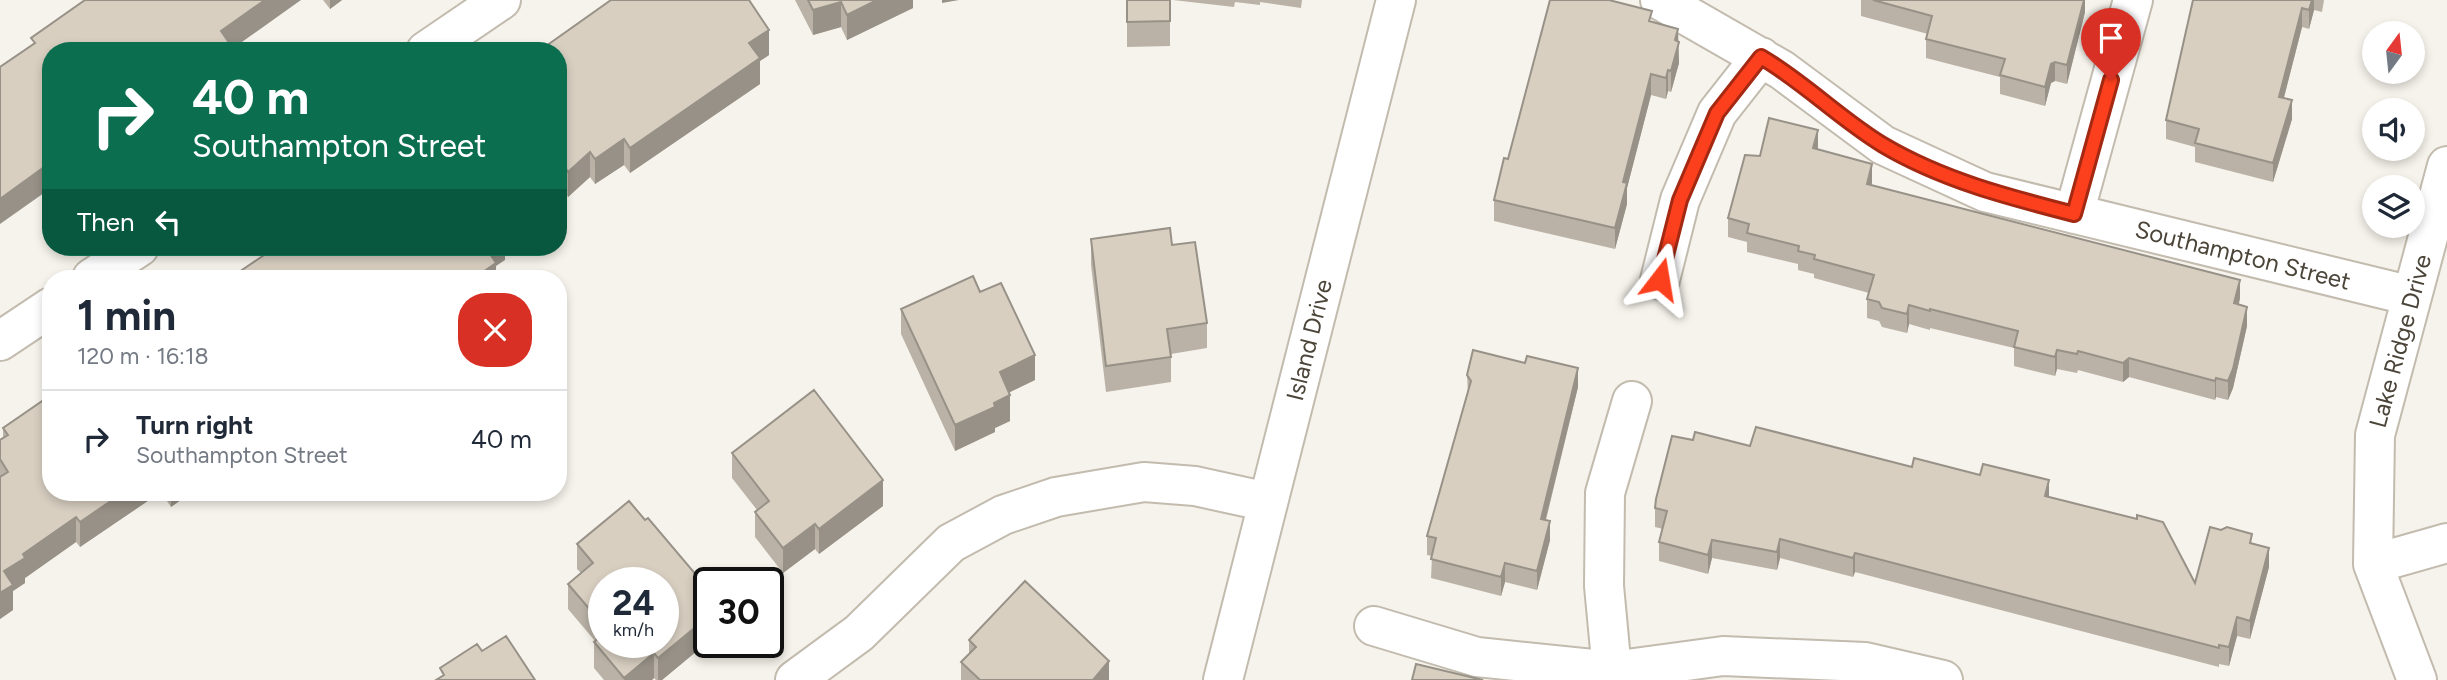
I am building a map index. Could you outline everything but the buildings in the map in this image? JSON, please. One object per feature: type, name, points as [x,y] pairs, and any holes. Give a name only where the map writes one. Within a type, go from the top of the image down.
[{"type":"street","points":[[439,42],[501,0]]},
{"type":"street","name":"Island Drive","points":[[1223,680],[1396,0]]},
{"type":"street","name":"Southampton Street","points":[[1660,0],[1782,70],[1883,145],[1985,192],[2412,296]]},
{"type":"street","points":[[2074,214],[2133,0]]},
{"type":"street","points":[[1660,279],[1680,200],[1717,113],[1761,57]]},
{"type":"street","name":"Lake Ridge Drive","points":[[2417,680],[2373,564],[2375,435],[2447,166]]},
{"type":"street","points":[[104,270],[125,256]]},
{"type":"street","points":[[0,341],[42,313]]},
{"type":"street","points":[[1612,671],[1604,586],[1605,493],[1632,401]]},
{"type":"street","points":[[795,680],[859,633],[951,544],[1003,515],[1056,497],[1144,482],[1195,486],[1268,502]]},
{"type":"street","points":[[2373,564],[2447,543]]},
{"type":"street","points":[[1374,626],[1477,657],[1612,671],[1723,656],[1865,662],[1928,678]]},
{"type":"route","points":[[1660,279],[1680,200],[1717,113],[1761,57],[1883,145],[1985,192],[2074,214],[2111,80]]}]
